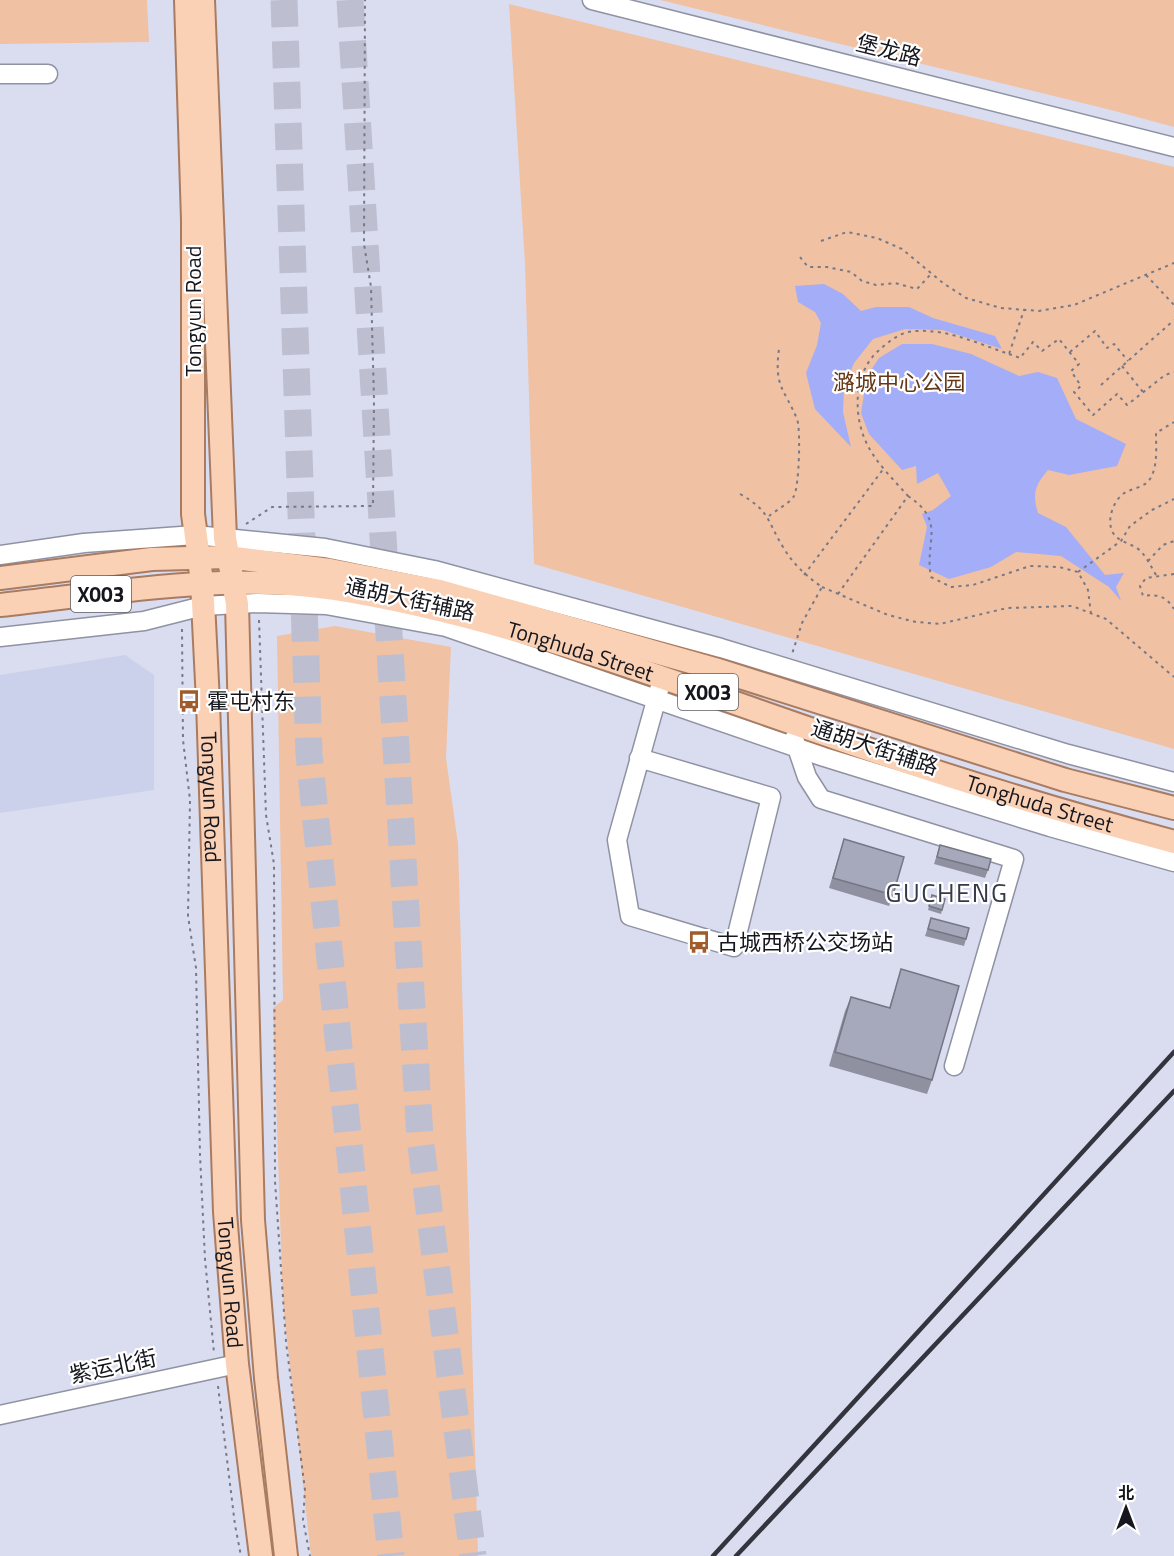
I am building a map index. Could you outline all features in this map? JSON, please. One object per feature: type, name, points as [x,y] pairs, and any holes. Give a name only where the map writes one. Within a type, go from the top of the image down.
[{"type":"main road","name":"Tongyun Road","points":[[186,0],[226,547],[232,582],[247,604],[253,1220],[266,1378],[286,1556]]},
{"type":"main road","name":"Tongyun Road","points":[[202,0],[201,219],[195,535],[202,582],[225,1212],[237,1364],[261,1556]]},
{"type":"main road","name":"Tonghuda Street","points":[[0,578],[152,560],[198,559],[226,547],[440,591],[670,657],[1065,780],[1174,808]]},
{"type":"main road","name":"Tonghuda Street","points":[[0,605],[202,582],[232,582],[332,589],[439,610],[670,657],[792,722],[1057,810],[1174,842]]},
{"type":"street","name":"堡龙路","points":[[592,0],[629,4],[1174,147]]},
{"type":"street","points":[[0,74],[48,74]]},
{"type":"street","points":[[0,555],[84,543],[195,535],[226,547]]},
{"type":"street","name":"通胡大街辅路","points":[[0,637],[144,621],[203,606],[247,604],[326,605],[446,627],[796,747],[1050,827],[1174,862]]},
{"type":"street","points":[[639,758],[771,797],[734,947],[630,916],[617,840],[639,758],[656,699],[670,657],[787,668],[1068,754],[1174,782]]},
{"type":"street","points":[[792,722],[796,747],[807,777],[821,800],[1014,859],[954,1066]]},
{"type":"street","name":"紫运北街","points":[[0,1415],[237,1364]]},
{"type":"path","points":[[226,547],[272,507],[373,506],[374,400],[371,287],[364,244],[365,0]]},
{"type":"path","points":[[821,241],[847,232],[877,238],[902,249],[931,274],[966,298],[1001,308],[1039,312],[1074,305],[1174,263]]},
{"type":"path","points":[[800,257],[808,267],[827,267],[850,272],[862,281],[876,285],[895,282],[917,289],[931,274]]},
{"type":"path","points":[[1146,275],[1174,305]]},
{"type":"path","points":[[1009,354],[1024,310]]},
{"type":"path","points":[[1101,385],[1174,320]]},
{"type":"path","points":[[1091,614],[1088,590],[1078,572],[1059,567],[1030,566],[973,585],[951,588],[931,577],[927,560],[934,528],[921,505],[908,496],[866,442],[859,422],[857,401],[862,376],[872,358],[891,339],[914,331],[940,331],[1020,358],[1033,342],[1042,351],[1059,339],[1079,364],[1071,371],[1081,386],[1074,392],[1093,415],[1117,394],[1127,405],[1165,375],[1174,372]]},
{"type":"path","points":[[1070,352],[1095,331],[1107,348],[1114,344],[1128,361]]},
{"type":"path","points":[[769,516],[793,498],[798,488],[800,443],[798,420],[780,386],[776,369],[779,349]]},
{"type":"path","points":[[1122,366],[1144,392]]},
{"type":"path","points":[[1156,575],[1148,561],[1134,546],[1120,541],[1109,523],[1113,506],[1124,493],[1150,480],[1156,459],[1156,433],[1174,422]]},
{"type":"path","points":[[804,574],[884,468]]},
{"type":"path","points":[[740,494],[757,504],[769,516],[783,546],[804,574],[822,587],[838,594],[888,615],[916,622],[940,624],[1007,608],[1040,605],[1072,606],[1106,619],[1174,677]]},
{"type":"path","points":[[838,594],[908,496]]},
{"type":"path","points":[[1078,572],[1120,541],[1130,526],[1152,510],[1174,499]]},
{"type":"path","points":[[1148,561],[1163,545],[1174,541]]},
{"type":"path","points":[[1174,574],[1146,578],[1140,586],[1143,596],[1155,595],[1167,598],[1174,609]]},
{"type":"path","points":[[787,668],[802,623],[822,587]]},
{"type":"path","points":[[247,604],[262,635],[266,815],[274,864],[276,1181],[286,1342],[305,1490],[303,1520],[310,1556]]},
{"type":"shaded area","points":[[125,655],[154,675],[154,790],[0,813],[0,675]]},
{"type":"green space","points":[[0,0],[147,0],[149,42],[0,44]]},
{"type":"green space","points":[[660,0],[1174,0],[1174,127],[1111,110]]},
{"type":"green space","name":"潞城中心公园","points":[[509,4],[1174,167],[1174,749],[534,564],[525,264]]},
{"type":"green space","points":[[335,626],[451,647],[446,758],[458,844],[478,1556],[311,1556],[283,1304],[273,1008],[283,1000],[277,636]]},
{"type":"water","points":[[824,284],[843,294],[861,311],[876,307],[909,307],[933,318],[995,336],[1002,349],[943,330],[905,329],[873,339],[854,363],[844,387],[843,412],[851,447],[815,409],[806,373],[817,345],[821,323],[815,312],[798,302],[795,286]]},
{"type":"water","points":[[902,344],[932,344],[971,354],[1019,376],[1038,372],[1057,378],[1076,419],[1126,444],[1117,466],[1069,475],[1048,470],[1040,480],[1035,495],[1038,513],[1066,527],[1105,575],[1124,573],[1116,587],[1121,601],[1109,587],[1061,556],[1016,552],[991,567],[949,579],[919,565],[927,527],[922,514],[933,510],[951,496],[938,473],[917,484],[916,466],[902,470],[869,434],[861,413],[867,376],[879,358]]},
{"type":"building","points":[[844,839],[904,857],[893,895],[833,878]]},
{"type":"building","points":[[940,845],[991,859],[988,870],[937,857]]},
{"type":"building","points":[[932,895],[945,899],[942,910],[929,906]]},
{"type":"building","points":[[931,918],[969,928],[966,939],[928,929]]},
{"type":"building","points":[[901,969],[959,986],[932,1080],[835,1052],[851,997],[890,1008]]},
{"type":"tunnel","points":[[284,0],[309,754],[391,1556]]},
{"type":"tunnel","points":[[350,0],[420,1138],[473,1556]]},
{"type":"railway","points":[[713,1556],[1174,1052]]},
{"type":"railway","points":[[736,1556],[1174,1091]]},
{"type":"place","name":"霍屯村东","points":[[189,701]]},
{"type":"place","name":"古城西桥公交场站","points":[[699,942]]},
{"type":"district","name":"GUCHENG","points":[[947,892]]}]
